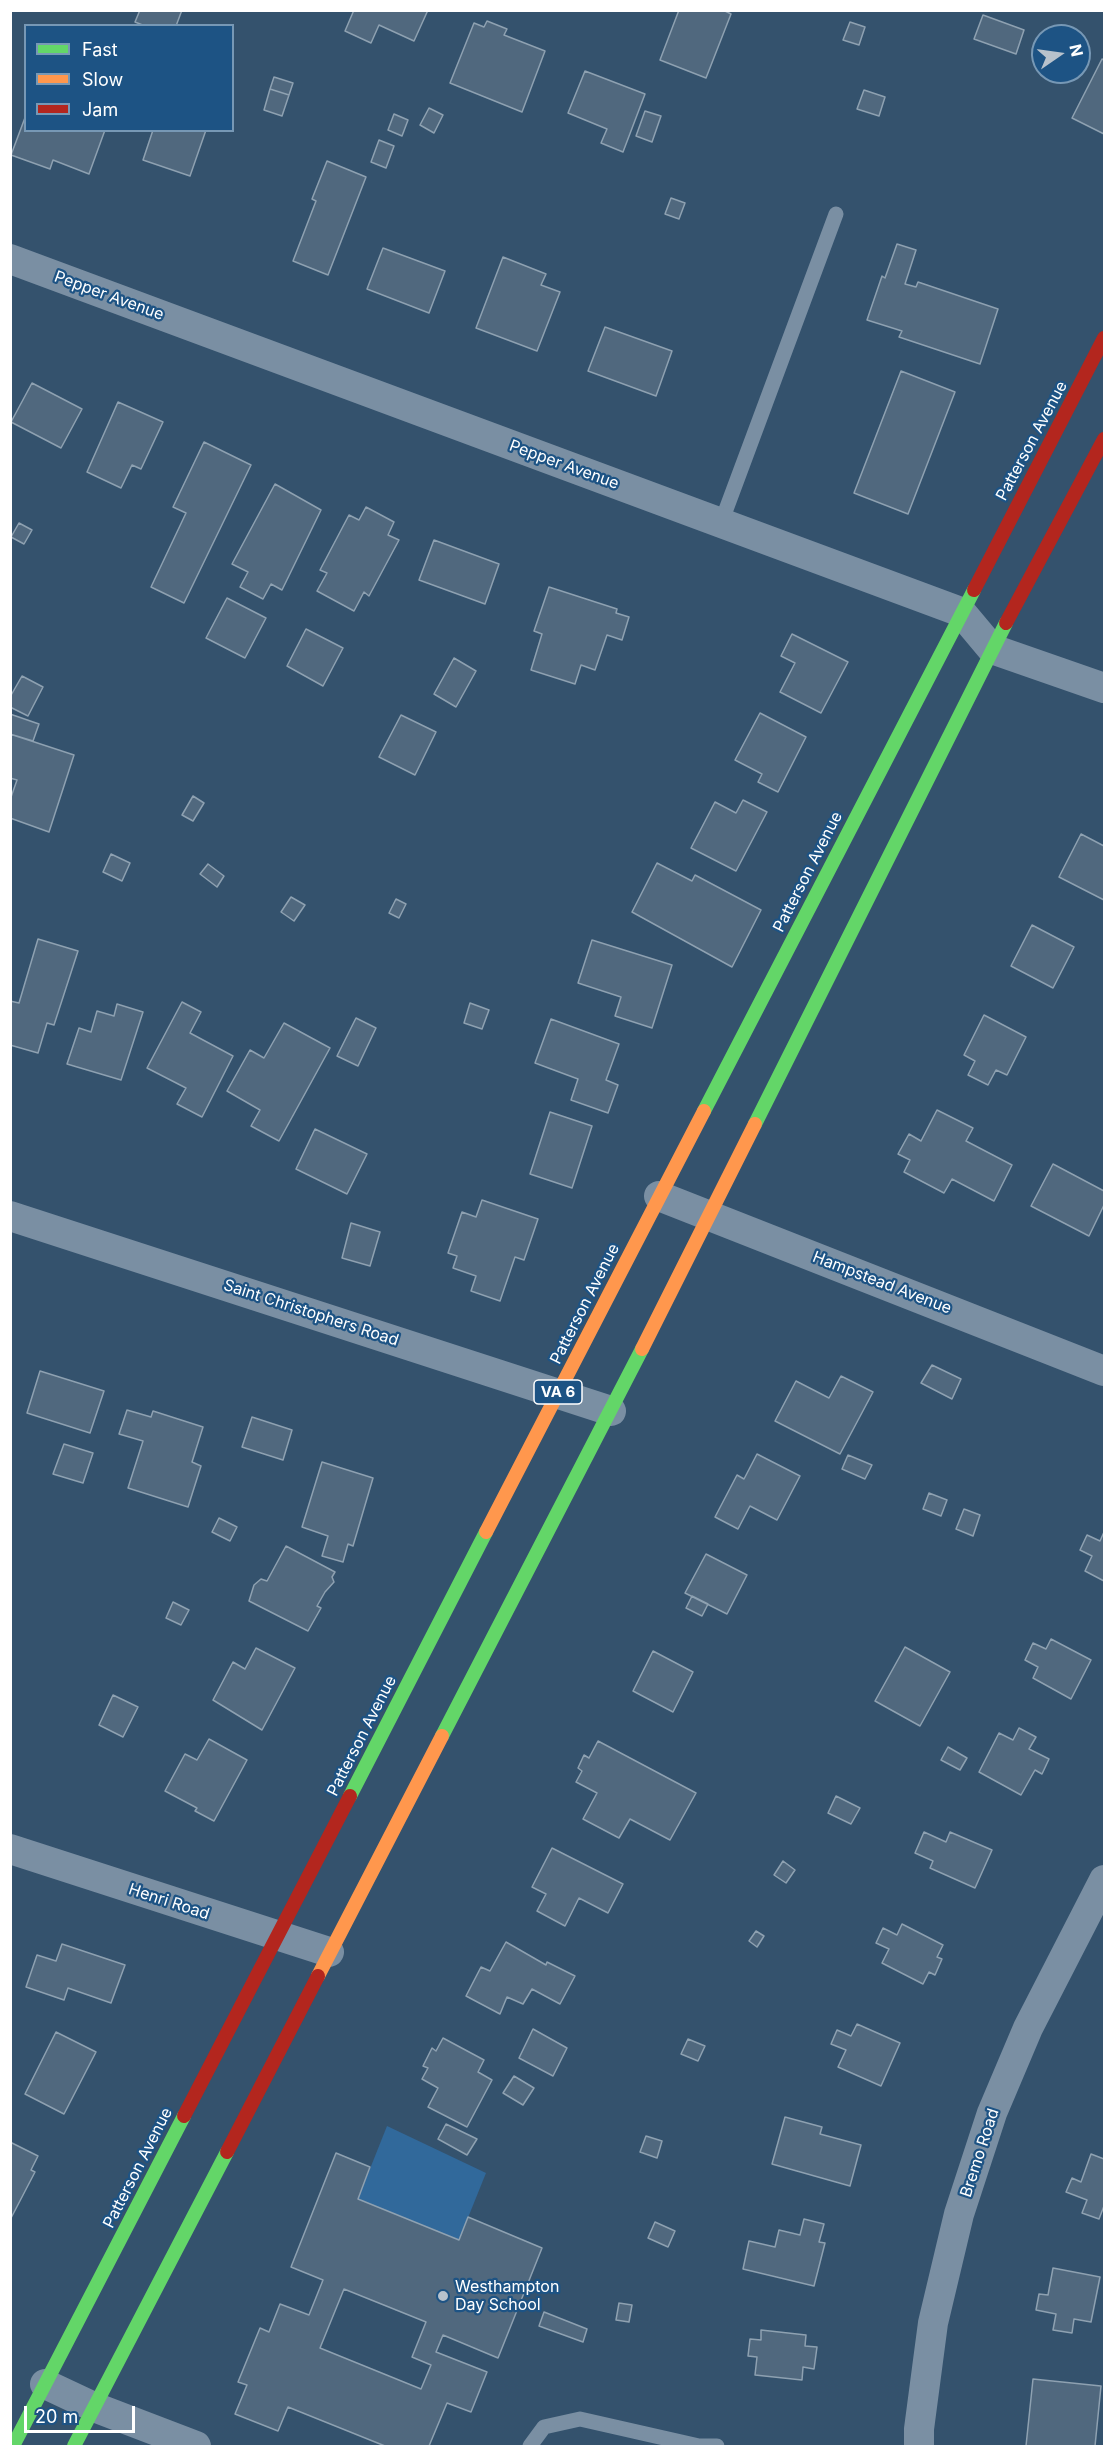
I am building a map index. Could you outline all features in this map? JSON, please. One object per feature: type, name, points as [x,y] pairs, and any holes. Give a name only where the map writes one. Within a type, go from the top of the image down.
[{"type":"main road","name":"Patterson Avenue","points":[[13,2446],[1104,338]]},
{"type":"main road","points":[[74,2446],[611,1411],[992,649],[1104,439]]},
{"type":"street","name":"Pepper Avenue","points":[[10,259],[961,612],[992,649]]},
{"type":"street","points":[[992,649],[1104,688]]},
{"type":"street","name":"Hampstead Avenue","points":[[659,1196],[1104,1371]]},
{"type":"street","name":"Saint Christophers Road","points":[[10,1216],[611,1411]]},
{"type":"street","name":"Henri Road","points":[[10,1849],[276,1937],[329,1952]]},
{"type":"street","name":"Bremo Road","points":[[919,2446],[919,2429],[933,2323],[959,2214],[992,2113],[1028,2028],[1104,1880]]},
{"type":"street","points":[[45,2384],[94,2407],[196,2446]]},
{"type":"lane","points":[[721,524],[836,214]]},
{"type":"lane","points":[[530,2446],[544,2427],[580,2419],[699,2446],[717,2446]]},
{"type":"shaded area","points":[[387,2126],[486,2173],[459,2240],[358,2199]]},
{"type":"building","points":[[140,10],[182,10],[177,24],[135,22]]},
{"type":"building","points":[[354,10],[428,10],[414,41],[379,25],[371,43],[345,31]]},
{"type":"building","points":[[679,10],[723,10],[731,14],[706,78],[660,60]]},
{"type":"building","points":[[983,15],[1024,30],[1016,54],[974,39]]},
{"type":"building","points":[[487,21],[507,29],[504,35],[545,51],[522,112],[450,83],[474,23],[484,27]]},
{"type":"building","points":[[850,22],[865,27],[859,45],[843,40]]},
{"type":"building","points":[[1102,59],[1104,60],[1104,134],[1072,118]]},
{"type":"building","points":[[585,71],[645,94],[623,152],[601,143],[607,129],[568,113]]},
{"type":"building","points":[[274,77],[293,83],[289,95],[270,89]]},
{"type":"building","points":[[270,89],[289,95],[282,116],[264,110]]},
{"type":"building","points":[[864,90],[885,97],[879,116],[857,109]]},
{"type":"building","points":[[429,108],[443,115],[434,133],[420,125]]},
{"type":"building","points":[[645,111],[661,116],[652,142],[636,136]]},
{"type":"building","points":[[394,114],[408,120],[402,136],[388,130]]},
{"type":"building","points":[[24,120],[24,132],[104,132],[89,174],[53,160],[50,169],[11,155]]},
{"type":"building","points":[[152,132],[205,132],[190,176],[143,160]]},
{"type":"building","points":[[379,140],[394,146],[386,168],[371,162]]},
{"type":"building","points":[[327,161],[366,177],[328,275],[293,261],[316,201],[312,199]]},
{"type":"building","points":[[671,198],[685,203],[679,219],[665,214]]},
{"type":"building","points":[[897,244],[916,250],[905,284],[916,287],[918,282],[998,309],[980,364],[899,337],[902,331],[867,320],[882,276],[885,278]]},
{"type":"building","points":[[383,248],[445,271],[429,313],[367,289]]},
{"type":"building","points":[[503,257],[546,274],[541,285],[560,292],[537,351],[476,328]]},
{"type":"building","points":[[605,327],[672,351],[656,396],[588,371]]},
{"type":"building","points":[[901,371],[955,392],[908,514],[854,493]]},
{"type":"building","points":[[32,383],[82,409],[61,448],[11,422]]},
{"type":"building","points":[[118,402],[163,422],[141,469],[132,465],[121,488],[87,472]]},
{"type":"building","points":[[204,442],[251,465],[184,603],[151,587],[186,513],[173,507]]},
{"type":"building","points":[[275,484],[321,510],[282,590],[271,584],[263,599],[240,587],[248,572],[232,564]]},
{"type":"building","points":[[366,507],[394,522],[388,535],[399,540],[369,596],[364,592],[354,611],[317,591],[327,573],[320,570],[349,515],[359,520]]},
{"type":"building","points":[[19,523],[32,530],[24,544],[11,537]]},
{"type":"building","points":[[434,540],[499,564],[485,604],[419,580]]},
{"type":"building","points":[[549,587],[617,609],[616,613],[629,617],[622,640],[607,635],[595,670],[581,665],[575,684],[531,670],[542,634],[534,631]]},
{"type":"building","points":[[227,598],[266,618],[245,658],[206,638]]},
{"type":"building","points":[[306,629],[343,648],[323,686],[287,666]]},
{"type":"building","points":[[792,634],[848,662],[821,713],[780,692],[795,663],[781,656]]},
{"type":"building","points":[[454,658],[476,671],[456,707],[434,694]]},
{"type":"building","points":[[22,676],[43,687],[28,716],[10,707],[10,697]]},
{"type":"building","points":[[760,713],[806,737],[778,792],[758,782],[762,774],[735,760]]},
{"type":"building","points":[[10,714],[39,724],[33,741],[10,734]]},
{"type":"building","points":[[401,715],[436,732],[415,775],[379,757]]},
{"type":"building","points":[[10,734],[74,755],[49,832],[10,818],[10,800],[17,780],[10,778]]},
{"type":"building","points":[[193,796],[204,803],[193,821],[182,815]]},
{"type":"building","points":[[743,800],[767,812],[736,871],[691,848],[715,802],[736,813]]},
{"type":"building","points":[[1081,834],[1104,846],[1104,900],[1059,877]]},
{"type":"building","points":[[111,854],[130,863],[122,881],[103,872]]},
{"type":"building","points":[[657,863],[692,881],[695,875],[761,910],[732,967],[632,912]]},
{"type":"building","points":[[208,864],[224,876],[217,887],[200,874]]},
{"type":"building","points":[[291,897],[305,905],[294,921],[281,912]]},
{"type":"building","points":[[396,899],[406,904],[399,918],[389,913]]},
{"type":"building","points":[[1032,925],[1074,947],[1053,988],[1011,966]]},
{"type":"building","points":[[38,939],[78,951],[54,1025],[47,1023],[38,1053],[10,1045],[10,1001],[19,1003]]},
{"type":"building","points":[[592,940],[672,965],[652,1028],[615,1016],[621,997],[578,983]]},
{"type":"building","points":[[182,1002],[201,1012],[190,1033],[233,1056],[202,1117],[177,1104],[186,1088],[147,1068]]},
{"type":"building","points":[[470,1003],[489,1010],[482,1029],[464,1023]]},
{"type":"building","points":[[117,1004],[143,1012],[121,1080],[67,1064],[79,1028],[91,1032],[97,1011],[114,1016]]},
{"type":"building","points":[[984,1015],[1026,1037],[1007,1075],[996,1070],[988,1085],[968,1075],[975,1061],[964,1055]]},
{"type":"building","points":[[356,1018],[376,1028],[358,1066],[337,1056]]},
{"type":"building","points":[[551,1019],[619,1044],[606,1080],[618,1085],[608,1113],[571,1100],[578,1079],[535,1063]]},
{"type":"building","points":[[284,1023],[330,1048],[279,1141],[251,1126],[260,1110],[227,1091],[250,1050],[264,1058]]},
{"type":"building","points":[[937,1110],[973,1128],[966,1141],[1012,1165],[994,1201],[952,1179],[944,1193],[904,1172],[910,1160],[898,1154],[909,1134],[921,1141]]},
{"type":"building","points":[[550,1112],[592,1126],[572,1188],[530,1174]]},
{"type":"building","points":[[315,1129],[367,1154],[347,1194],[296,1169]]},
{"type":"building","points":[[1053,1164],[1104,1191],[1104,1205],[1089,1236],[1031,1206]]},
{"type":"building","points":[[482,1200],[538,1219],[524,1260],[515,1257],[500,1301],[471,1291],[476,1276],[453,1268],[457,1256],[448,1253],[462,1212],[476,1217]]},
{"type":"building","points":[[351,1223],[380,1232],[370,1266],[342,1258]]},
{"type":"building","points":[[932,1365],[961,1379],[952,1399],[921,1383]]},
{"type":"building","points":[[40,1371],[104,1391],[90,1433],[27,1413]]},
{"type":"building","points":[[841,1376],[873,1392],[840,1454],[775,1421],[796,1381],[829,1398]]},
{"type":"building","points":[[127,1410],[151,1417],[153,1411],[203,1427],[192,1462],[201,1466],[188,1507],[128,1488],[143,1441],[119,1434]]},
{"type":"building","points":[[252,1417],[292,1430],[283,1460],[242,1447]]},
{"type":"building","points":[[64,1444],[93,1453],[83,1483],[53,1474]]},
{"type":"building","points":[[757,1454],[800,1476],[777,1520],[750,1506],[738,1529],[715,1517],[737,1475],[744,1479]]},
{"type":"building","points":[[848,1455],[872,1465],[865,1479],[842,1469]]},
{"type":"building","points":[[322,1462],[373,1478],[353,1546],[348,1544],[343,1562],[322,1556],[328,1536],[302,1527]]},
{"type":"building","points":[[929,1493],[947,1500],[941,1516],[923,1509]]},
{"type":"building","points":[[964,1509],[980,1515],[973,1536],[956,1529]]},
{"type":"building","points":[[219,1518],[237,1527],[230,1541],[212,1532]]},
{"type":"building","points":[[1104,1532],[1104,1581],[1085,1571],[1092,1556],[1080,1550],[1087,1535],[1100,1541]]},
{"type":"building","points":[[286,1546],[335,1572],[332,1577],[334,1582],[317,1606],[321,1608],[308,1631],[249,1601],[254,1585],[261,1579],[267,1581]]},
{"type":"building","points":[[706,1554],[747,1575],[727,1614],[685,1593]]},
{"type":"building","points":[[692,1596],[708,1604],[702,1616],[686,1608]]},
{"type":"building","points":[[173,1602],[189,1610],[181,1625],[166,1618]]},
{"type":"building","points":[[1051,1639],[1091,1660],[1071,1699],[1033,1678],[1038,1667],[1025,1660],[1033,1643],[1046,1649]]},
{"type":"building","points":[[905,1647],[950,1672],[920,1726],[875,1701]]},
{"type":"building","points":[[256,1648],[295,1668],[262,1730],[213,1700],[233,1662],[245,1669]]},
{"type":"building","points":[[653,1651],[693,1672],[673,1712],[633,1691]]},
{"type":"building","points":[[113,1695],[138,1707],[123,1737],[99,1725]]},
{"type":"building","points":[[1019,1728],[1036,1737],[1029,1749],[1049,1759],[1042,1774],[1035,1770],[1021,1795],[979,1772],[999,1733],[1013,1740]]},
{"type":"building","points":[[209,1739],[247,1760],[214,1821],[195,1811],[197,1808],[165,1791],[185,1754],[197,1760]]},
{"type":"building","points":[[598,1741],[696,1793],[670,1840],[630,1819],[619,1838],[583,1819],[597,1793],[576,1782],[582,1771],[578,1768],[584,1755],[589,1758]]},
{"type":"building","points":[[948,1747],[967,1758],[960,1770],[941,1760]]},
{"type":"building","points":[[836,1796],[860,1808],[851,1824],[828,1813]]},
{"type":"building","points":[[924,1832],[946,1842],[950,1832],[992,1850],[975,1888],[930,1868],[933,1861],[915,1853]]},
{"type":"building","points":[[552,1848],[623,1884],[608,1913],[579,1898],[565,1926],[537,1911],[546,1894],[532,1887]]},
{"type":"building","points":[[783,1861],[795,1870],[786,1883],[774,1875]]},
{"type":"building","points":[[902,1924],[943,1945],[937,1957],[942,1959],[935,1975],[929,1972],[923,1984],[882,1963],[889,1949],[876,1943],[883,1928],[897,1935]]},
{"type":"building","points":[[756,1931],[764,1936],[757,1947],[749,1941]]},
{"type":"building","points":[[506,1942],[546,1965],[547,1962],[575,1976],[560,2004],[532,1989],[523,2004],[507,1997],[500,2014],[466,1996],[481,1967],[490,1971]]},
{"type":"building","points":[[62,1944],[125,1965],[111,2003],[68,1988],[64,2000],[26,1987],[37,1955],[56,1961]]},
{"type":"building","points":[[857,2024],[900,2043],[881,2086],[838,2067],[846,2050],[831,2044],[837,2030],[851,2036]]},
{"type":"building","points":[[533,2029],[567,2048],[553,2076],[519,2058]]},
{"type":"building","points":[[56,2032],[96,2052],[64,2114],[25,2094]]},
{"type":"building","points":[[443,2038],[484,2060],[478,2072],[492,2080],[467,2127],[428,2107],[438,2088],[422,2079],[428,2068],[423,2066],[432,2048],[436,2051]]},
{"type":"building","points":[[688,2039],[705,2046],[698,2061],[681,2054]]},
{"type":"building","points":[[514,2076],[534,2088],[523,2105],[503,2093]]},
{"type":"building","points":[[785,2117],[822,2127],[820,2134],[861,2145],[850,2186],[772,2164]]},
{"type":"building","points":[[446,2124],[477,2139],[467,2155],[438,2139]]},
{"type":"building","points":[[646,2136],[662,2141],[657,2158],[640,2152]]},
{"type":"building","points":[[10,2142],[38,2156],[31,2170],[35,2172],[10,2220]]},
{"type":"building","name":"Westhampton Day School","points":[[336,2153],[370,2167],[358,2199],[459,2240],[468,2217],[542,2248],[498,2358],[443,2335],[436,2352],[487,2372],[471,2412],[447,2403],[429,2446],[385,2446],[288,2407],[278,2431],[235,2414],[247,2385],[238,2382],[260,2328],[269,2332],[280,2304],[309,2315],[323,2280],[291,2267]],"holes":[[[344,2289],[426,2322],[412,2357],[431,2365],[421,2389],[320,2348]]]},
{"type":"building","points":[[1091,2154],[1104,2159],[1104,2206],[1099,2219],[1082,2213],[1087,2200],[1066,2192],[1072,2178],[1081,2182]]},
{"type":"building","points":[[804,2219],[824,2224],[819,2242],[825,2243],[814,2286],[743,2269],[749,2241],[775,2247],[779,2230],[800,2235]]},
{"type":"building","points":[[655,2222],[675,2231],[668,2247],[648,2238]]},
{"type":"building","points":[[1053,2268],[1100,2277],[1091,2322],[1074,2319],[1072,2333],[1053,2330],[1056,2314],[1036,2310],[1039,2294],[1048,2295]]},
{"type":"building","points":[[619,2303],[632,2305],[629,2322],[616,2320]]},
{"type":"building","points":[[544,2312],[587,2329],[583,2342],[539,2326]]},
{"type":"building","points":[[761,2330],[806,2335],[805,2346],[817,2347],[814,2369],[803,2367],[802,2380],[755,2375],[757,2357],[748,2356],[750,2339],[761,2340]]},
{"type":"building","points":[[1033,2379],[1101,2386],[1095,2446],[1026,2446]]},
{"type":"traffic: fast","points":[[704,1111],[974,590]]},
{"type":"traffic: fast","points":[[755,1124],[1006,623]]},
{"type":"traffic: fast","points":[[442,1736],[642,1349]]},
{"type":"traffic: fast","points":[[350,1796],[486,1532]]},
{"type":"traffic: fast","points":[[13,2446],[184,2116]]},
{"type":"traffic: fast","points":[[74,2446],[227,2152]]},
{"type":"traffic: slow","points":[[486,1532],[704,1111]]},
{"type":"traffic: slow","points":[[642,1349],[755,1124]]},
{"type":"traffic: slow","points":[[318,1976],[442,1736]]},
{"type":"traffic: jam","points":[[974,590],[1104,338]]},
{"type":"traffic: jam","points":[[1006,623],[1104,439]]},
{"type":"traffic: jam","points":[[184,2116],[350,1796]]},
{"type":"traffic: jam","points":[[227,2152],[318,1976]]},
{"type":"place","name":"Westhampton Day School","points":[[443,2296]]}]
